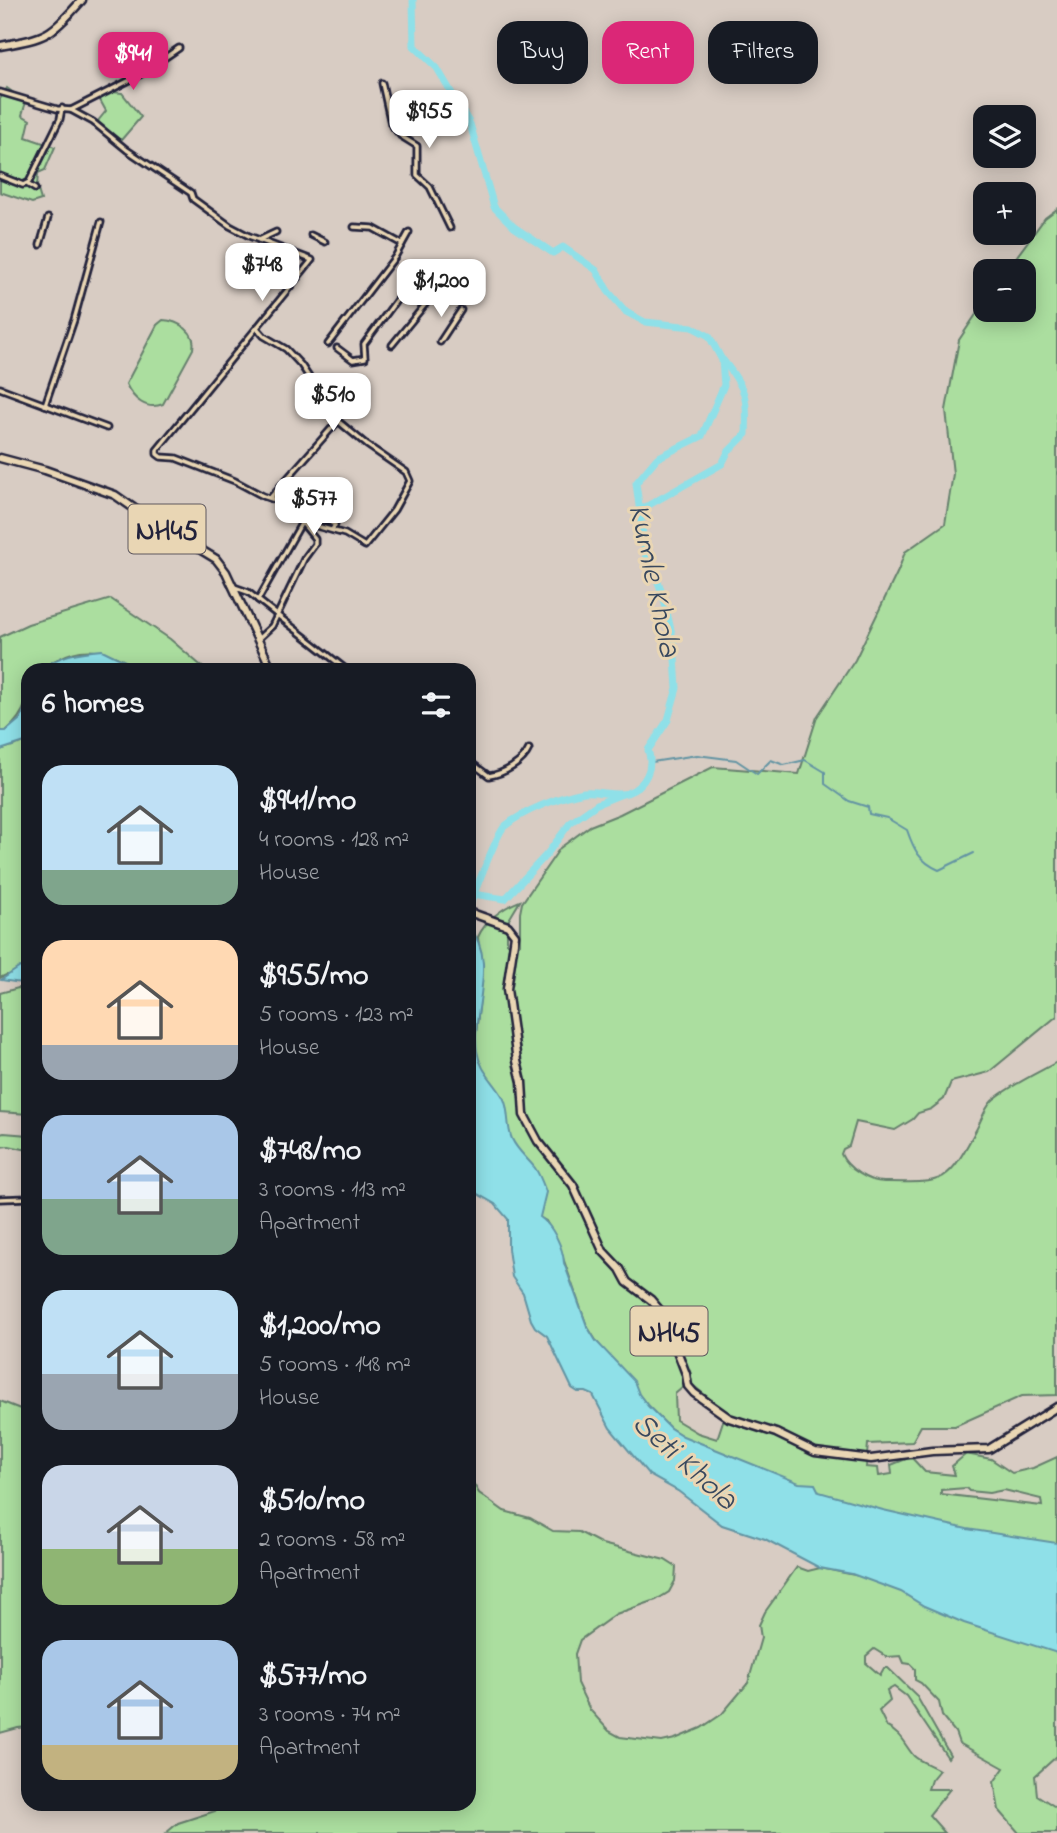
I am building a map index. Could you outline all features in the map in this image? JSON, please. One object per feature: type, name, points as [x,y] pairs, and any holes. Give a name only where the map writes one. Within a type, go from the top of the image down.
[{"type":"main road","points":[[0,46],[47,35],[82,0]]},
{"type":"main road","name":"NH45","points":[[0,458],[45,470],[120,498],[216,559],[225,569],[269,663]]},
{"type":"main road","name":"NH45","points":[[476,915],[508,926],[515,932],[507,989],[522,1082],[524,1115],[538,1141],[573,1185],[603,1251],[620,1269],[627,1282],[651,1300],[663,1314],[688,1386],[694,1394],[729,1418],[776,1433],[815,1452],[871,1459],[932,1451],[989,1449],[1057,1407]]},
{"type":"street","points":[[71,110],[138,76],[179,48]]},
{"type":"street","points":[[382,83],[391,124],[401,136],[417,146],[417,175],[430,187],[450,228]]},
{"type":"street","points":[[0,93],[57,109],[71,110],[93,122],[127,150],[191,193],[193,200],[230,226],[312,260],[157,450],[157,454],[161,457],[176,458],[234,480],[270,498],[301,506],[335,525],[332,530]]},
{"type":"street","points":[[27,184],[60,119],[62,108]]},
{"type":"street","points":[[0,176],[35,189]]},
{"type":"street","points":[[40,245],[48,218]]},
{"type":"street","points":[[45,405],[74,320],[101,222]]},
{"type":"street","points":[[354,227],[373,228],[402,244]]},
{"type":"street","points":[[259,240],[276,232]]},
{"type":"street","points":[[328,344],[395,257],[409,232]]},
{"type":"street","points":[[311,235],[325,242]]},
{"type":"street","points":[[337,348],[353,360],[365,358],[364,344],[416,274]]},
{"type":"street","points":[[391,345],[446,279]]},
{"type":"street","points":[[440,342],[461,310]]},
{"type":"street","points":[[257,328],[264,336],[286,349],[301,365],[338,421],[406,472],[410,481],[394,510],[365,546],[332,530],[302,522]]},
{"type":"street","points":[[0,388],[107,428]]},
{"type":"street","points":[[270,498],[338,421]]},
{"type":"street","points":[[258,600],[302,522]]},
{"type":"street","points":[[258,639],[272,626],[304,559],[315,544],[302,522]]},
{"type":"street","points":[[233,586],[248,592],[338,663]]},
{"type":"street","points":[[476,766],[489,776],[495,776],[520,762],[529,749]]},
{"type":"street","points":[[0,1199],[21,1198]]},
{"type":"green space","points":[[7,88],[26,102],[22,115],[30,120],[26,137],[55,147],[45,170],[38,173],[37,187],[41,200],[32,203],[0,192],[0,99]]},
{"type":"green space","points":[[112,92],[122,93],[141,117],[122,139],[118,140],[101,127],[98,121],[106,111],[100,100]]},
{"type":"green space","points":[[1057,209],[1057,1016],[989,1072],[951,1082],[944,1099],[895,1130],[856,1122],[849,1146],[843,1149],[841,1154],[853,1169],[878,1181],[920,1182],[942,1177],[958,1161],[992,1101],[1014,1085],[1057,1062],[1057,1395],[1022,1396],[955,1426],[921,1426],[912,1442],[868,1444],[866,1467],[878,1468],[879,1476],[892,1474],[891,1465],[911,1457],[925,1472],[955,1475],[952,1466],[966,1454],[991,1459],[1012,1473],[1033,1468],[1057,1457],[1057,1584],[806,1517],[670,1428],[648,1406],[587,1326],[557,1241],[546,1221],[534,1214],[476,1057],[482,980],[478,937],[495,915],[520,901],[505,926],[507,943],[520,944],[522,903],[560,848],[590,826],[620,814],[713,767],[799,774],[817,717],[855,660],[905,552],[945,524],[953,474],[946,410],[959,340],[973,319],[973,322],[1036,322],[1036,259],[1015,259],[1025,245],[1036,245],[1036,230],[1045,218]],"holes":[[[689,1382],[726,1412],[717,1439],[698,1433],[676,1420],[675,1394]],[[966,1488],[969,1491],[989,1493],[1004,1490],[1041,1499],[1042,1506],[941,1494],[941,1490]]]},
{"type":"green space","points":[[163,320],[186,328],[194,343],[163,404],[151,406],[136,399],[126,384],[157,325]]},
{"type":"green space","points":[[111,599],[170,639],[198,663],[129,663],[107,653],[88,650],[68,654],[50,663],[21,663],[21,714],[6,731],[0,731],[0,637],[28,624]]},
{"type":"green space","points":[[21,743],[21,976],[6,975],[0,978],[0,750]]},
{"type":"green space","points":[[21,989],[21,1114],[0,1112],[0,993]]},
{"type":"green space","points":[[0,1134],[21,1134],[21,1149],[0,1147]]},
{"type":"green space","points":[[0,1401],[21,1409],[21,1728],[0,1733]]},
{"type":"green space","points":[[476,1488],[504,1511],[530,1518],[553,1531],[579,1532],[602,1544],[665,1560],[676,1567],[675,1581],[669,1592],[656,1600],[616,1614],[580,1640],[575,1654],[577,1683],[590,1710],[609,1731],[620,1737],[662,1742],[701,1728],[722,1714],[748,1683],[761,1638],[759,1625],[765,1612],[797,1567],[808,1571],[820,1568],[874,1579],[1057,1649],[1057,1756],[1035,1776],[1037,1795],[1057,1808],[1057,1833],[1019,1833],[999,1810],[994,1782],[1004,1768],[959,1743],[955,1732],[942,1716],[939,1702],[915,1680],[915,1669],[910,1664],[904,1663],[901,1656],[887,1657],[874,1649],[866,1656],[866,1663],[880,1675],[884,1668],[888,1668],[916,1695],[950,1755],[948,1758],[906,1696],[894,1687],[887,1691],[890,1701],[879,1711],[887,1727],[899,1736],[917,1758],[939,1770],[928,1789],[950,1789],[929,1815],[945,1833],[166,1833],[178,1823],[215,1811],[476,1811]]},
{"type":"water","points":[[102,650],[129,663],[51,663],[85,652]]},
{"type":"water","points":[[21,717],[21,743],[0,750],[0,731],[6,731]]},
{"type":"water","points":[[476,937],[482,955],[483,970],[476,1036]]},
{"type":"water","points":[[20,967],[21,967],[21,983],[1,980]]},
{"type":"water","name":"Seti Khola","points":[[476,1036],[477,1051],[484,1070],[505,1102],[512,1139],[543,1183],[546,1192],[540,1217],[553,1231],[559,1244],[587,1326],[596,1341],[634,1381],[648,1406],[670,1428],[683,1436],[799,1483],[815,1484],[819,1492],[967,1529],[1057,1543],[1057,1653],[964,1623],[924,1606],[901,1592],[852,1574],[820,1568],[765,1539],[722,1525],[678,1491],[649,1475],[610,1428],[593,1395],[572,1388],[547,1336],[535,1327],[531,1320],[523,1293],[512,1277],[508,1219],[495,1204],[476,1193]]},
{"type":"waterway","name":"Kumle Khola","points":[[413,0],[414,46],[437,68],[470,124],[494,207],[514,227],[553,253],[563,247],[596,270],[608,291],[626,312],[645,322],[692,327],[709,336],[722,360],[724,385],[702,436],[657,458],[636,483],[646,558],[663,595],[674,643],[677,688],[668,720],[648,750],[650,763],[647,775],[639,786],[627,793],[574,794],[513,820],[502,831],[476,890]]},
{"type":"waterway","points":[[640,510],[722,464],[728,452],[746,434],[744,394],[723,360]]},
{"type":"waterway","points":[[652,762],[697,755],[736,760],[757,774],[771,760],[784,765],[805,760],[825,772],[825,784],[849,801],[868,807],[869,814],[887,818],[907,830],[918,854],[932,867],[939,870],[974,853]]},
{"type":"waterway","points":[[476,894],[505,899],[547,854],[570,823],[597,804],[622,794]]}]
